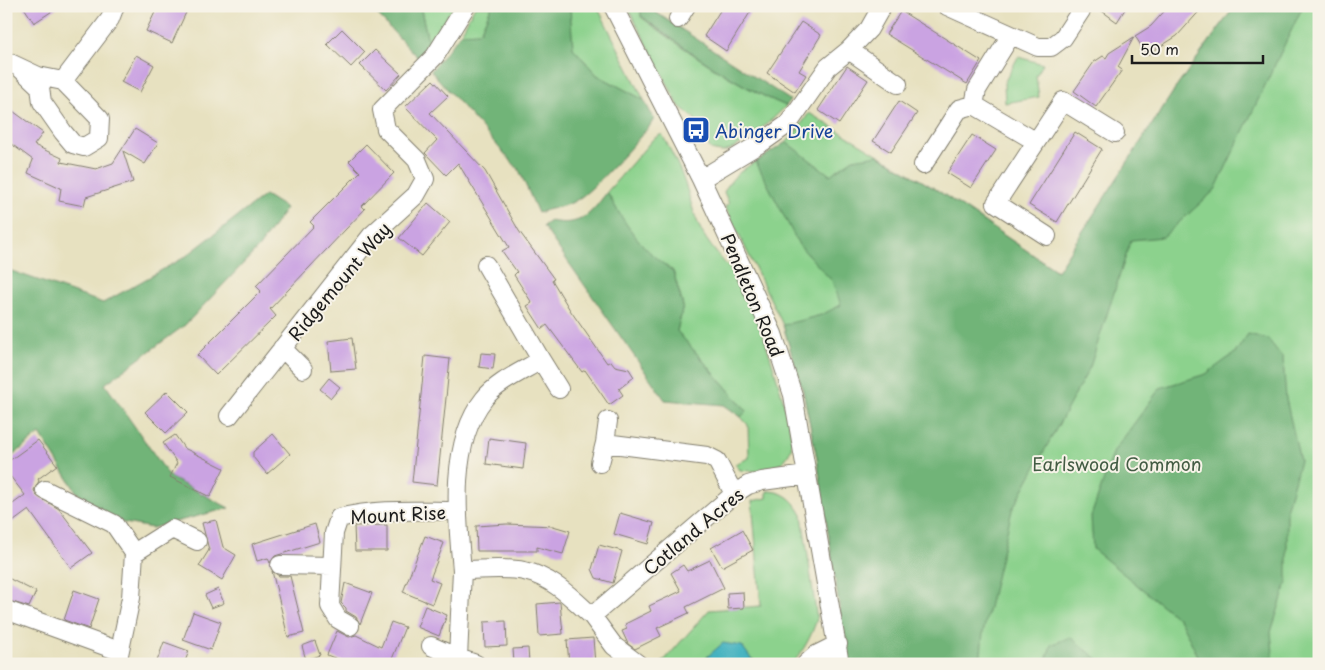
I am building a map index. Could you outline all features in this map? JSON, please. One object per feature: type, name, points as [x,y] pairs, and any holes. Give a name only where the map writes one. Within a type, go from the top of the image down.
[{"type":"street","points":[[63,82],[110,19],[114,6]]},
{"type":"street","name":"Ridgemount Way","points":[[229,416],[371,236],[416,195],[421,187],[425,179],[417,160],[386,129],[382,110],[436,56],[466,6]]},
{"type":"street","name":"Pendleton Road","points":[[612,6],[700,179],[773,334],[793,395],[840,664]]},
{"type":"street","points":[[700,179],[764,141],[788,124],[828,67],[869,30],[882,6]]},
{"type":"street","points":[[946,6],[1038,47],[1051,48],[1063,38],[1084,6]]},
{"type":"street","points":[[974,105],[977,90],[1011,35]]},
{"type":"street","points":[[849,50],[898,84]]},
{"type":"street","points":[[13,65],[38,76],[63,82],[100,119],[100,138],[84,147],[73,144],[42,102],[40,87],[13,65]]},
{"type":"street","points":[[1047,236],[996,203],[1035,141],[1063,101],[1116,133]]},
{"type":"street","points":[[923,165],[959,109],[974,105],[1035,141]]},
{"type":"street","points":[[486,265],[559,389]]},
{"type":"street","points":[[282,348],[303,368]]},
{"type":"street","points":[[458,658],[462,570],[456,511],[462,449],[476,412],[485,398],[500,386],[541,360]]},
{"type":"street","points":[[600,463],[608,421]]},
{"type":"street","points":[[605,443],[707,456],[717,461],[734,494]]},
{"type":"street","name":"Cotland Acres","points":[[592,616],[734,494],[748,485],[762,481],[807,475]]},
{"type":"street","points":[[6,610],[118,657],[130,598],[134,552],[114,524],[45,490]]},
{"type":"street","name":"Mount Rise","points":[[350,626],[338,619],[330,606],[334,533],[339,518],[356,514],[391,511],[456,511]]},
{"type":"street","points":[[134,552],[172,528],[197,541]]},
{"type":"street","points":[[280,565],[332,566]]},
{"type":"street","points":[[462,570],[523,571],[538,575],[556,585],[592,616],[614,646],[638,664]]},
{"type":"street","points":[[806,664],[816,654],[838,644]]},
{"type":"street","points":[[430,646],[476,664]]},
{"type":"green space","points":[[369,6],[420,6],[429,45],[419,59]]},
{"type":"green space","points":[[420,6],[454,6],[429,45]]},
{"type":"green space","points":[[475,6],[492,6],[480,32],[461,33]]},
{"type":"green space","points":[[492,6],[570,7],[573,48],[597,75],[644,100],[654,119],[622,157],[589,191],[567,205],[538,213],[519,170],[431,71],[461,33],[480,32]]},
{"type":"green space","points":[[569,6],[597,6],[644,100],[597,75],[573,48]]},
{"type":"green space","points":[[627,6],[641,6],[641,17],[693,54],[747,88],[786,106],[738,146],[723,152],[711,150],[694,118],[679,106]]},
{"type":"green space","points":[[641,6],[646,6],[790,100],[786,106],[747,87],[711,66],[641,16]]},
{"type":"green space","name":"Earlswood Common","points":[[1235,6],[1319,6],[1319,664],[848,664],[817,458],[803,391],[783,325],[725,206],[729,204],[724,192],[729,183],[743,170],[788,141],[809,113],[937,190],[1057,271],[1175,89]]},
{"type":"green space","points":[[1235,6],[1303,6],[1215,190],[1163,237],[1131,240],[1090,367],[1012,510],[983,633],[980,664],[848,664],[817,458],[803,391],[783,325],[821,315],[841,305],[832,281],[799,245],[756,162],[786,142],[830,175],[853,159],[878,155],[937,190],[1057,271],[1175,89]]},
{"type":"green space","points":[[1018,57],[1043,64],[1036,76],[1039,97],[1005,103],[1004,83]]},
{"type":"green space","points":[[662,134],[681,172],[702,232],[738,279],[749,297],[774,368],[788,419],[791,438],[791,449],[788,456],[777,466],[755,471],[740,470],[735,464],[749,458],[748,425],[741,417],[747,411],[677,331],[683,306],[673,271],[651,257],[623,221],[607,192],[653,139]]},
{"type":"green space","points":[[607,192],[635,236],[652,254],[673,271],[683,306],[677,331],[747,411],[741,417],[724,405],[665,400],[543,226],[550,221],[577,221],[590,213]]},
{"type":"green space","points":[[265,195],[286,208],[259,247],[185,325],[105,384],[170,477],[229,508],[152,528],[114,521],[77,493],[40,434],[6,461],[6,269],[103,303],[185,257]]},
{"type":"green space","points":[[1248,334],[1268,339],[1283,358],[1286,399],[1300,461],[1287,507],[1287,582],[1271,632],[1274,664],[1202,664],[1180,620],[1093,549],[1091,516],[1114,451],[1160,388],[1206,374],[1235,353]]},
{"type":"green space","points":[[767,491],[773,491],[788,497],[802,515],[817,619],[804,648],[792,664],[755,664],[753,659],[708,656],[704,664],[661,664],[709,610],[761,606],[752,501],[767,498]]},
{"type":"green space","points":[[1070,637],[1100,661],[1101,664],[1045,664],[1051,645]]},
{"type":"water","points":[[723,643],[742,646],[755,664],[704,664],[708,656]]},
{"type":"building","points":[[23,6],[60,6],[34,23]]},
{"type":"building","points":[[158,6],[189,6],[172,43],[146,31]]},
{"type":"building","points":[[723,6],[754,6],[726,51],[704,36]]},
{"type":"building","points":[[1095,6],[1127,6],[1117,22]]},
{"type":"building","points":[[1169,6],[1204,6],[1177,36],[1147,55],[1135,36],[1151,26]]},
{"type":"building","points":[[901,11],[981,61],[967,84],[886,34]]},
{"type":"building","points":[[801,22],[821,35],[799,71],[806,75],[795,92],[767,73]]},
{"type":"building","points":[[342,29],[365,52],[351,67],[327,44]]},
{"type":"building","points":[[1134,37],[1118,67],[1122,70],[1096,107],[1074,91],[1094,62],[1103,56],[1106,58],[1109,53]]},
{"type":"building","points":[[375,50],[401,74],[386,90],[360,65]]},
{"type":"building","points":[[136,55],[154,65],[140,92],[121,82]]},
{"type":"building","points":[[847,66],[868,80],[839,124],[818,110]]},
{"type":"building","points":[[433,80],[448,96],[430,113],[485,171],[519,231],[554,279],[552,280],[570,310],[607,363],[611,361],[615,366],[629,369],[634,377],[619,389],[623,395],[609,405],[585,370],[582,372],[547,325],[542,329],[527,306],[532,303],[514,275],[517,272],[502,251],[509,247],[458,163],[446,175],[425,153],[437,140],[405,107]]},
{"type":"building","points":[[899,101],[917,113],[891,152],[873,141]]},
{"type":"building","points":[[6,106],[43,133],[34,145],[62,158],[61,162],[96,169],[113,163],[135,129],[158,143],[145,164],[123,151],[133,182],[86,197],[84,206],[59,201],[61,188],[28,173],[33,160],[6,140]]},
{"type":"building","points":[[1075,132],[1102,149],[1057,222],[1029,205]]},
{"type":"building","points":[[972,135],[996,150],[971,188],[947,173]]},
{"type":"building","points":[[366,144],[394,173],[362,206],[365,209],[270,309],[276,316],[216,375],[197,355],[261,291],[256,286],[314,226],[310,222],[360,172],[349,161]]},
{"type":"building","points":[[428,203],[450,222],[422,256],[399,238]]},
{"type":"building","points":[[352,338],[356,369],[331,371],[328,341]]},
{"type":"building","points":[[481,353],[495,354],[493,369],[479,367]]},
{"type":"building","points":[[425,356],[450,359],[437,485],[412,482]]},
{"type":"building","points":[[329,378],[340,387],[331,398],[320,389]]},
{"type":"building","points":[[167,391],[188,412],[166,433],[145,412]]},
{"type":"building","points":[[273,434],[290,454],[267,474],[253,457],[253,452]]},
{"type":"building","points":[[175,435],[184,448],[224,468],[210,497],[170,477],[177,463],[163,443]]},
{"type":"building","points":[[489,438],[526,443],[523,469],[486,464]]},
{"type":"building","points":[[38,440],[57,465],[38,479],[39,481],[34,490],[36,495],[59,509],[92,553],[71,568],[29,510],[6,527],[6,509],[25,495],[6,471],[6,463]]},
{"type":"building","points":[[620,513],[654,523],[648,544],[614,534]]},
{"type":"building","points":[[216,520],[223,547],[236,555],[222,580],[199,566],[209,550],[202,523]]},
{"type":"building","points":[[315,524],[320,542],[275,556],[270,563],[268,558],[257,561],[252,544]]},
{"type":"building","points":[[507,524],[553,526],[570,531],[563,554],[537,547],[537,551],[477,551],[476,526]]},
{"type":"building","points":[[387,525],[387,551],[355,551],[354,526]]},
{"type":"building","points":[[742,530],[753,550],[722,567],[711,548]]},
{"type":"building","points":[[425,536],[444,543],[430,579],[440,583],[432,604],[403,592]]},
{"type":"building","points":[[599,545],[622,551],[613,583],[596,578],[592,569]]},
{"type":"building","points":[[710,560],[724,588],[686,607],[689,613],[657,628],[661,636],[635,649],[628,644],[622,631],[627,629],[625,624],[651,611],[649,606],[681,591],[671,573],[683,565],[687,571]]},
{"type":"building","points":[[272,571],[279,576],[290,576],[304,633],[288,637]]},
{"type":"building","points":[[6,577],[36,592],[29,607],[6,600]]},
{"type":"building","points":[[345,583],[372,593],[360,624],[356,617],[346,611],[346,608],[341,603]]},
{"type":"building","points":[[218,589],[224,603],[211,608],[205,595]]},
{"type":"building","points":[[74,590],[99,599],[89,629],[64,620]]},
{"type":"building","points":[[743,592],[744,608],[728,609],[727,593]]},
{"type":"building","points":[[560,602],[563,634],[539,636],[537,604]]},
{"type":"building","points":[[425,606],[447,615],[439,636],[417,627]]},
{"type":"building","points":[[193,612],[221,622],[211,650],[183,640]]},
{"type":"building","points":[[506,621],[507,646],[485,647],[484,622]]},
{"type":"building","points":[[391,622],[405,627],[390,664],[349,664],[327,655],[337,631],[349,637],[356,635],[381,647]]},
{"type":"building","points":[[593,638],[595,664],[569,664],[567,640]]},
{"type":"building","points":[[315,641],[320,655],[306,660],[302,646]]},
{"type":"building","points":[[164,642],[189,651],[184,664],[156,664]]},
{"type":"building","points":[[528,648],[529,663],[514,663],[513,649]]},
{"type":"place","name":"Abinger Drive","points":[[696,130]]}]
